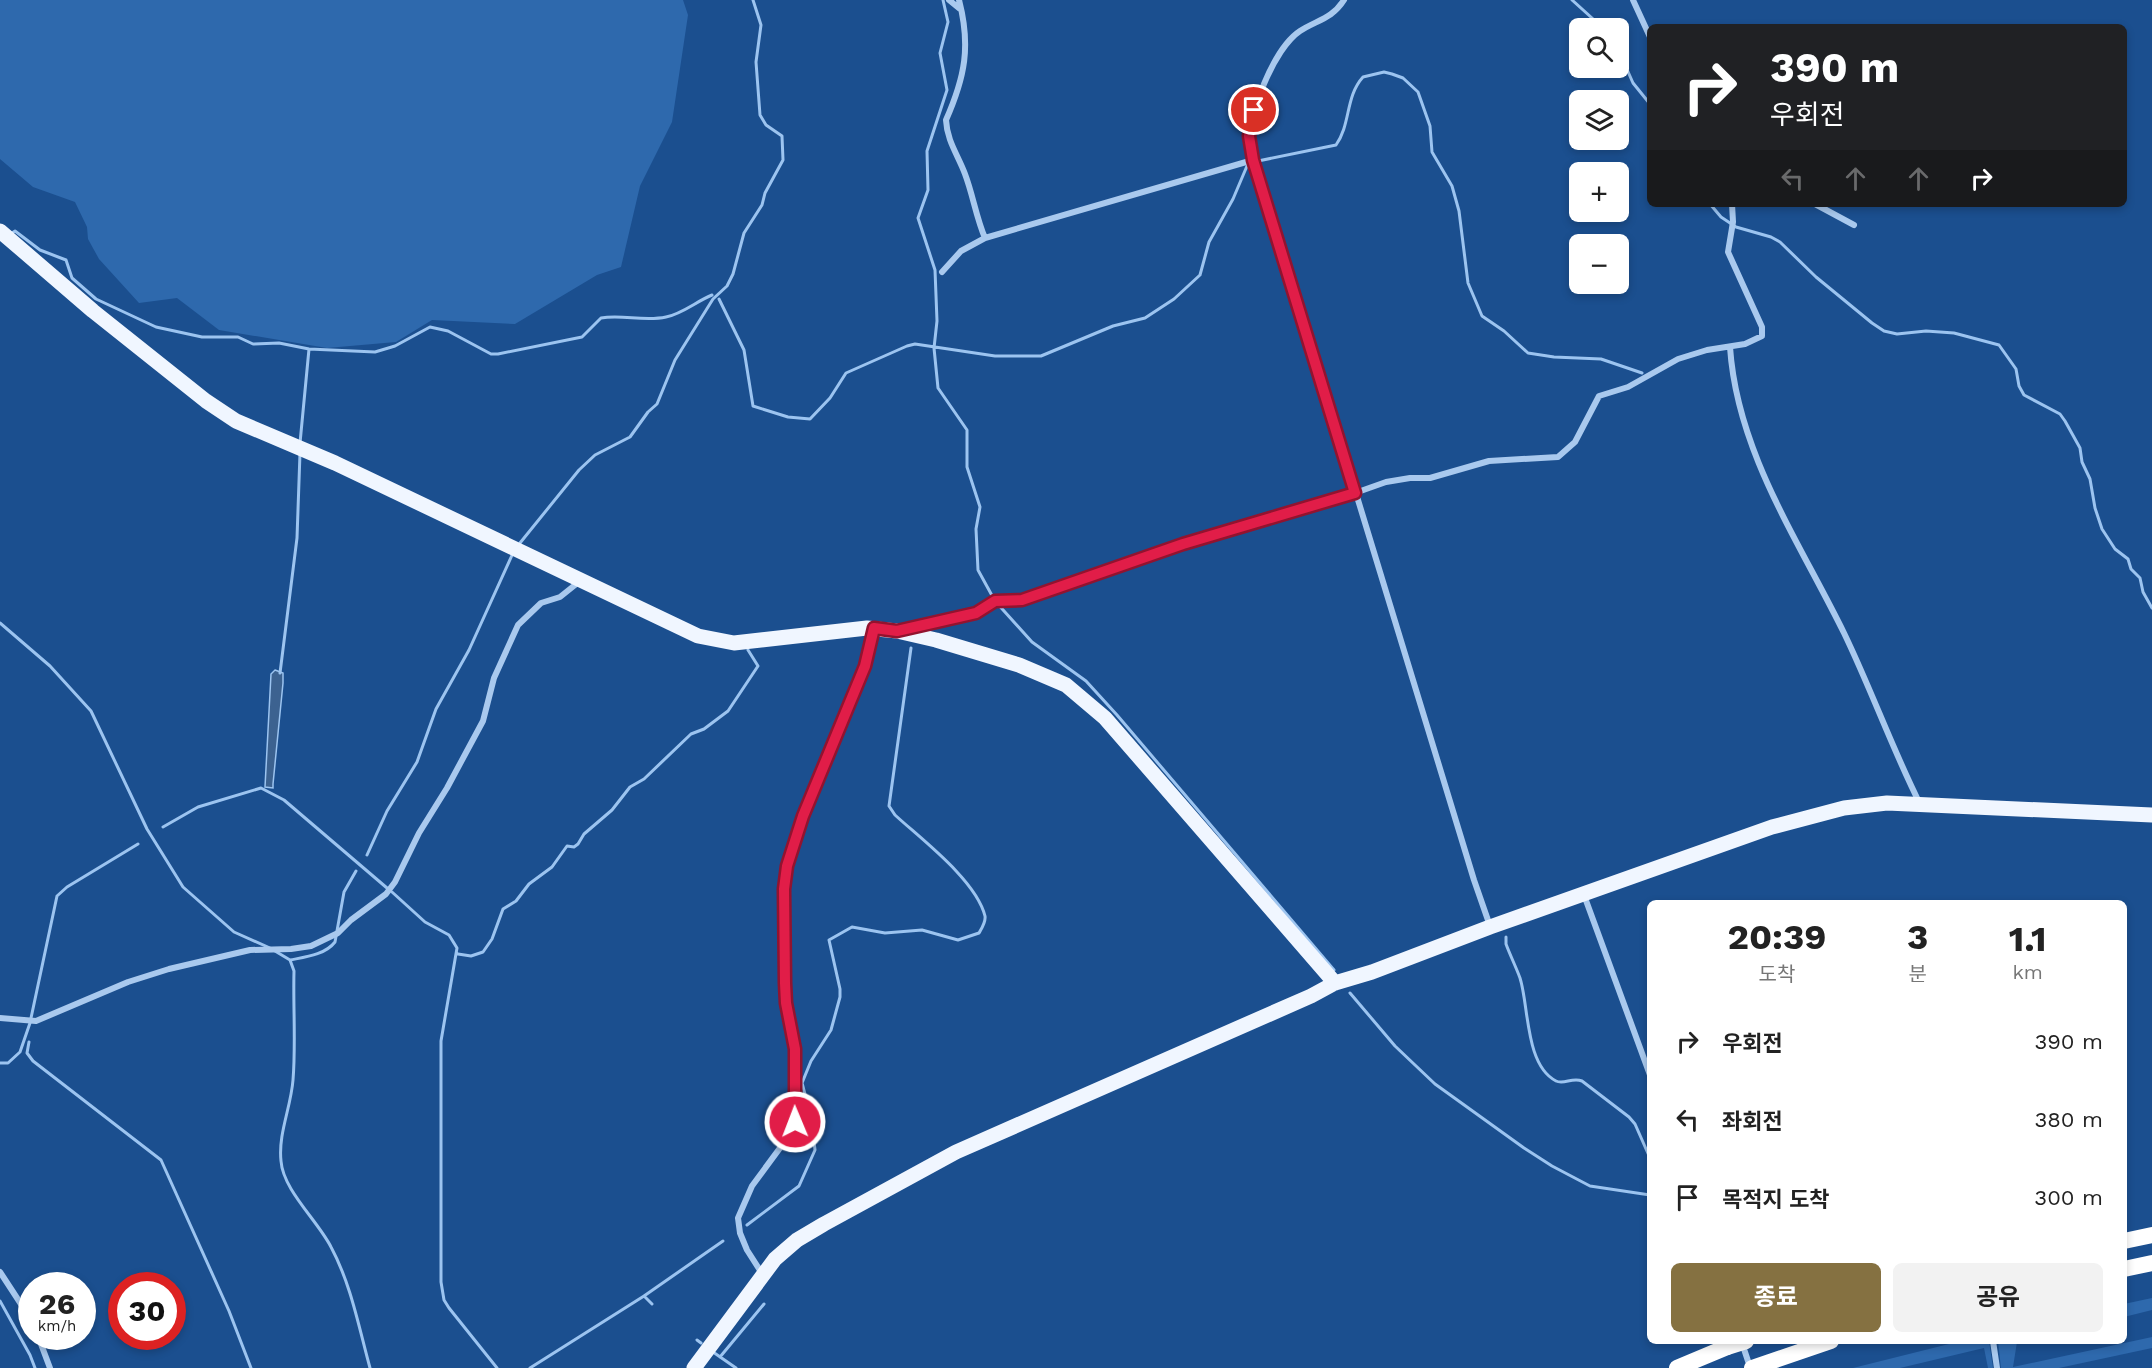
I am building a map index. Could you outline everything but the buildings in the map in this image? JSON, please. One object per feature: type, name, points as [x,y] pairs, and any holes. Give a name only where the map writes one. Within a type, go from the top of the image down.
[{"type":"highway","points":[[2127,1240],[2152,1235]]},
{"type":"highway","points":[[2127,1268],[2152,1263]]},
{"type":"highway","points":[[1677,1368],[1736,1344]]},
{"type":"highway","points":[[1753,1367],[1822,1344]]},
{"type":"main road","points":[[0,231],[93,311],[221,412],[335,463],[698,636],[723,643],[874,628],[897,631],[936,640],[1018,665],[1066,685],[1109,722],[1335,983]]},
{"type":"main road","points":[[694,1368],[775,1259],[797,1240],[926,1167],[1098,1088],[1311,996],[1335,983],[1372,972],[1714,847],[1827,812],[1865,804],[1920,804],[2152,815]]},
{"type":"street","points":[[949,0],[961,10]]},
{"type":"street","points":[[959,0],[967,43],[955,98],[946,120],[946,129],[965,174],[975,215],[985,238]]},
{"type":"street","points":[[1344,0],[1334,14],[1327,19],[1299,32],[1272,67],[1260,95],[1250,125],[1249,136],[1253,160],[1490,927]]},
{"type":"street","points":[[1633,0],[1647,30]]},
{"type":"street","points":[[942,272],[961,251],[985,238],[1253,160]]},
{"type":"street","points":[[897,631],[976,613],[995,601],[1015,601],[1030,597],[1183,544],[1386,482],[1410,478],[1430,478],[1489,461],[1558,457],[1575,442],[1599,396],[1628,387],[1678,359],[1755,340],[1763,331],[1729,256],[1727,246],[1732,226],[1732,207]]},
{"type":"street","points":[[1821,207],[1854,225]]},
{"type":"street","points":[[1730,347],[1735,388],[1755,456],[1861,670],[1920,804]]},
{"type":"street","points":[[0,1018],[36,1021],[128,982],[169,969],[250,950],[311,946],[338,933],[386,894],[395,882],[483,721],[494,678],[518,625],[541,603],[560,597],[581,581]]},
{"type":"street","points":[[764,1275],[747,1250],[740,1233],[738,1218],[752,1185],[794,1129],[796,1115],[795,1049],[786,1003],[785,983],[784,889],[787,866],[800,824],[865,666],[874,628]]},
{"type":"street","points":[[1584,895],[1647,1067]]},
{"type":"street","points":[[0,1272],[18,1300]]},
{"type":"street","points":[[1739,1344],[1753,1367]]},
{"type":"street","points":[[1993,1344],[1997,1368]]},
{"type":"street","points":[[43,1350],[50,1368]]},
{"type":"shaded area","points":[[0,0],[683,0],[688,15],[672,122],[640,186],[621,267],[597,275],[515,324],[432,320],[396,342],[327,348],[219,330],[177,298],[139,303],[99,259],[88,239],[87,227],[75,202],[33,187],[0,159]]},
{"type":"shaded area","points":[[275,670],[283,673],[283,683],[273,788],[265,787],[271,674]]},
{"type":"shaded area","points":[[2152,1298],[2152,1310],[2127,1316],[2127,1303]]},
{"type":"shaded area","points":[[2152,1337],[2152,1348],[2059,1368],[2001,1368],[1998,1344],[2017,1344],[2013,1367]]},
{"type":"shaded area","points":[[1949,1344],[1989,1344],[1993,1368],[1988,1368],[1984,1348],[1900,1368],[1853,1368]]},
{"type":"waterway","points":[[520,543],[579,470],[595,455],[630,437],[648,412],[657,404],[675,360],[713,299],[727,286],[733,274],[744,233],[762,205],[765,193],[783,160],[782,136],[766,125],[760,115],[756,62],[761,25],[753,0]]},
{"type":"waterway","points":[[943,0],[948,22],[940,53],[947,90],[927,151],[928,190],[918,218],[935,270],[937,321],[934,348],[938,388],[967,430],[967,467],[980,507],[976,529],[978,570],[995,601],[1032,642],[1086,681],[1334,970]]},
{"type":"waterway","points":[[1572,0],[1592,18]]},
{"type":"waterway","points":[[1258,161],[1336,145],[1344,128],[1353,93],[1363,77],[1384,72],[1403,78],[1418,92],[1430,126],[1432,152],[1452,186],[1459,211],[1468,283],[1482,316],[1504,331],[1528,353],[1554,357],[1601,359],[1642,373]]},
{"type":"waterway","points":[[1629,74],[1633,83],[1647,100]]},
{"type":"waterway","points":[[719,299],[744,350],[753,406],[788,417],[810,419],[830,398],[846,373],[907,346],[915,344],[995,356],[1041,356],[1113,326],[1145,318],[1174,299],[1200,275],[1209,242],[1233,199],[1247,166]]},
{"type":"waterway","points":[[1713,207],[1721,217],[1736,227],[1771,237],[1780,242],[1816,277],[1884,331],[1897,334],[1926,331],[1954,333],[1999,345],[2016,369],[2019,386],[2024,395],[2060,414],[2065,421],[2080,448],[2102,529],[2115,549],[2128,559],[2131,569],[2140,578],[2143,592],[2152,608]]},
{"type":"waterway","points":[[12,233],[15,231],[40,250],[66,260],[72,278],[96,299],[156,327],[202,337],[238,337],[253,344],[279,343],[309,349],[375,352],[395,346],[430,327],[448,331],[491,354],[498,354],[582,337],[601,318],[650,319],[672,315],[712,295]]},
{"type":"waterway","points":[[300,443],[309,349]]},
{"type":"waterway","points":[[280,673],[297,538],[300,453]]},
{"type":"waterway","points":[[367,855],[387,811],[417,762],[436,709],[469,650],[513,553]]},
{"type":"waterway","points":[[0,623],[50,666],[91,711],[147,829],[183,887],[234,932],[270,948]]},
{"type":"waterway","points":[[747,1225],[799,1186],[815,1150],[811,1117],[802,1083],[811,1061],[831,1030],[840,997],[829,940],[852,927],[885,933],[922,930],[958,940],[979,933],[984,923],[985,916],[980,902],[971,888],[946,861],[895,815],[889,806],[911,648]]},
{"type":"waterway","points":[[458,954],[471,956],[483,952],[492,939],[503,909],[516,901],[529,884],[552,867],[567,846],[574,847],[578,844],[584,834],[612,810],[630,787],[644,779],[691,734],[704,729],[728,711],[758,666],[748,650]]},
{"type":"waterway","points":[[163,827],[198,807],[261,788],[284,800],[387,888]]},
{"type":"waterway","points":[[31,1018],[57,896],[67,887],[138,844]]},
{"type":"waterway","points":[[290,960],[320,953],[335,942],[344,892],[356,871]]},
{"type":"waterway","points":[[392,892],[425,922],[449,935],[457,948],[441,1041],[441,1282],[444,1300],[449,1308],[497,1368]]},
{"type":"waterway","points":[[1506,937],[1506,944],[1523,990],[1533,1049],[1546,1073],[1556,1081],[1582,1081],[1629,1117],[1635,1124],[1647,1151]]},
{"type":"waterway","points":[[275,951],[290,960],[294,971],[294,1066],[292,1090],[281,1141],[283,1172],[294,1194],[325,1237],[338,1261],[354,1306],[370,1368]]},
{"type":"waterway","points":[[1350,993],[1395,1046],[1435,1084],[1524,1148],[1590,1186],[1647,1195]]},
{"type":"waterway","points":[[0,1063],[8,1063],[20,1052],[30,1023]]},
{"type":"waterway","points":[[29,1042],[27,1053],[33,1061],[161,1160],[229,1311],[251,1368]]},
{"type":"waterway","points":[[644,1296],[723,1241]]},
{"type":"waterway","points":[[530,1368],[644,1296],[652,1304]]},
{"type":"waterway","points":[[0,1301],[35,1368]]},
{"type":"waterway","points":[[720,1357],[764,1304]]},
{"type":"waterway","points":[[697,1340],[701,1343]]},
{"type":"waterway","points":[[713,1352],[736,1368]]},
{"type":"route","points":[[795,1122],[795,1049],[786,1003],[785,983],[784,889],[787,866],[803,816],[871,651],[874,628],[897,631],[976,613],[995,601],[1022,600],[1183,544],[1355,493],[1253,160],[1249,136],[1254,110]]}]
